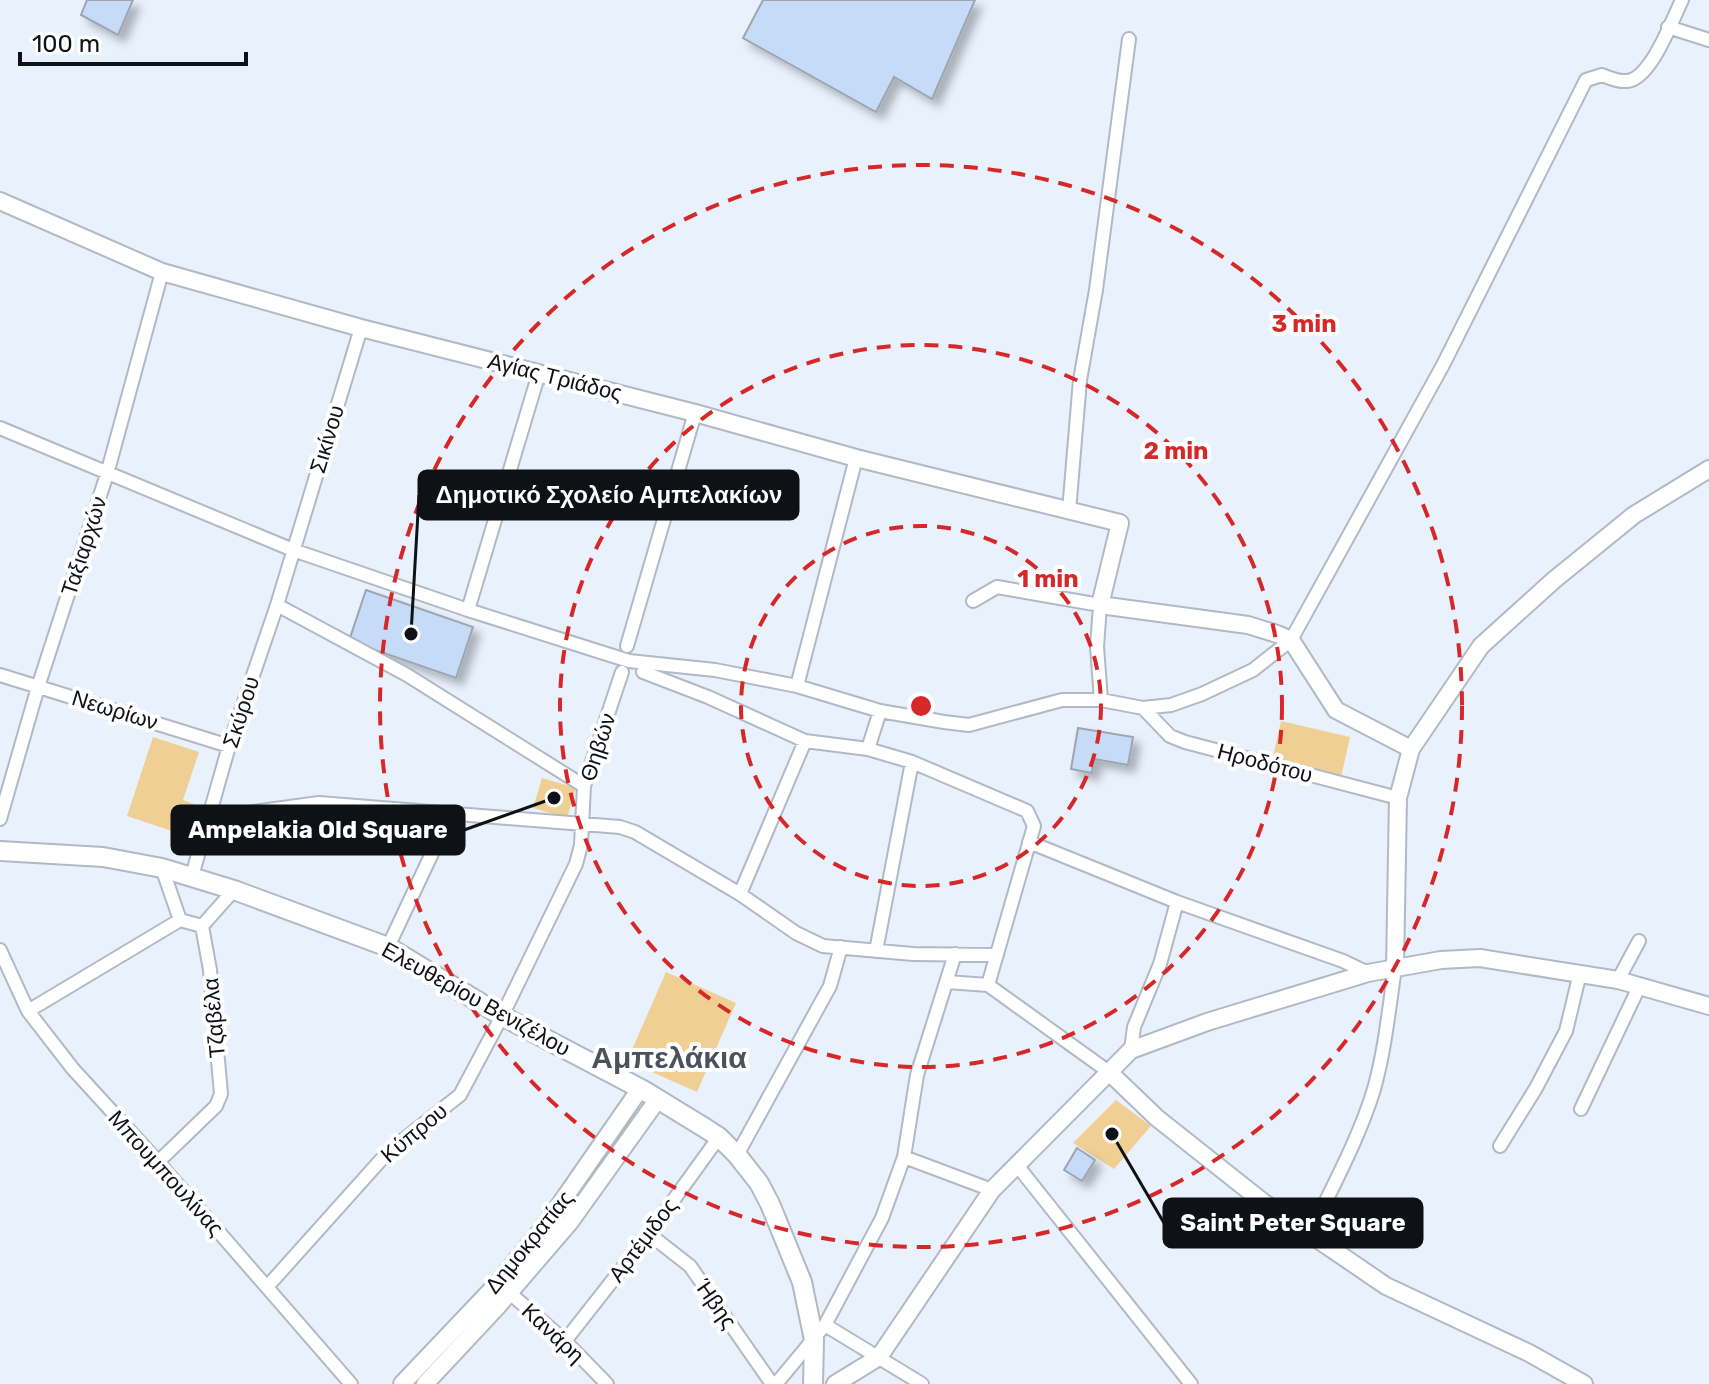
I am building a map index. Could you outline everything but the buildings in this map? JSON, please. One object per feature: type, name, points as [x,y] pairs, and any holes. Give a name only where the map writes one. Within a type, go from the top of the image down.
[{"type":"main road","name":"Ελευθερίου Βενιζέλου","points":[[0,851],[103,857],[162,868],[234,890],[388,947],[502,1016],[658,1099],[719,1137],[759,1183],[802,1282],[819,1333],[813,1384]]},
{"type":"street","points":[[0,428],[293,550],[629,661],[715,670],[797,686],[880,711],[969,725],[1062,700],[1101,700],[1143,708],[1171,705],[1253,670],[1291,640],[1443,365],[1586,80],[1602,75],[1618,81],[1636,79],[1650,64],[1682,0]]},
{"type":"street","points":[[1668,27],[1709,40]]},
{"type":"street","points":[[1069,511],[1080,380],[1102,251],[1129,39]]},
{"type":"street","name":"Αγίας Τριάδος","points":[[0,201],[162,272],[361,328],[695,413],[856,458],[1120,523],[1100,605]]},
{"type":"street","name":"Ταξιαρχών","points":[[0,819],[38,687],[107,474],[162,272]]},
{"type":"street","name":"Σικίνου","points":[[293,550],[361,328]]},
{"type":"street","points":[[468,610],[539,373]]},
{"type":"street","points":[[627,646],[695,413]]},
{"type":"street","points":[[797,686],[856,458]]},
{"type":"street","points":[[1310,1234],[1345,1162],[1374,1090],[1385,1039],[1395,968],[1398,798],[1411,749],[1481,646],[1554,580],[1634,515],[1709,469]]},
{"type":"street","name":"Σκύρου","points":[[192,876],[229,746],[293,550]]},
{"type":"street","points":[[973,601],[997,587],[1248,625],[1291,640],[1336,710],[1411,749]]},
{"type":"street","points":[[277,605],[407,675],[584,786]]},
{"type":"street","points":[[1100,605],[1097,647],[1101,700]]},
{"type":"street","points":[[708,697],[715,670]]},
{"type":"street","name":"Θηβών","points":[[583,824],[584,786],[622,672]]},
{"type":"street","points":[[643,672],[708,697],[805,741],[868,749],[912,762],[1027,811],[1034,826],[988,985]]},
{"type":"street","name":"Νεωρίων","points":[[0,675],[229,746]]},
{"type":"street","name":"Ηροδότου","points":[[1143,708],[1170,736],[1185,742],[1398,798]]},
{"type":"street","points":[[868,749],[880,711]]},
{"type":"street","points":[[740,894],[805,741]]},
{"type":"street","points":[[876,951],[912,762]]},
{"type":"street","points":[[209,818],[319,803],[620,827],[635,832],[740,894],[796,933],[823,946],[997,955]]},
{"type":"street","points":[[388,947],[450,815]]},
{"type":"street","name":"Κύπρου","points":[[267,1287],[388,1152],[460,1095],[576,864],[583,824]]},
{"type":"street","points":[[1029,842],[1177,902],[1343,961],[1368,973]]},
{"type":"street","points":[[162,868],[180,920]]},
{"type":"street","points":[[28,1011],[180,920],[202,926],[234,890]]},
{"type":"street","points":[[1131,1050],[1134,1027],[1160,964],[1177,902]]},
{"type":"street","name":"Τζαβέλα","points":[[158,1162],[219,1100],[210,970],[202,926]]},
{"type":"street","points":[[1618,980],[1639,941]]},
{"type":"street","points":[[737,1155],[830,986],[841,947]]},
{"type":"street","name":"Μπουμπουλίνας","points":[[0,950],[28,1011],[73,1069],[351,1384]]},
{"type":"street","points":[[774,1384],[819,1333],[882,1218],[904,1157],[917,1075],[955,954]]},
{"type":"street","points":[[835,1384],[879,1357],[992,1190],[1131,1050],[1207,1022],[1368,973],[1441,960],[1480,958],[1580,973],[1618,980],[1709,1006]]},
{"type":"street","points":[[1500,1146],[1566,1031],[1580,973]]},
{"type":"street","points":[[947,982],[988,985],[1109,1072],[1157,1118],[1263,1202],[1386,1286],[1529,1353],[1584,1384]]},
{"type":"street","points":[[1581,1109],[1639,987]]},
{"type":"street","name":"Δημοκρατίας","points":[[425,1384],[504,1288],[640,1089]]},
{"type":"street","name":"Δημοκρατίας","points":[[402,1384],[570,1222],[658,1099]]},
{"type":"street","name":"Αρτέμιδος","points":[[565,1341],[649,1234],[719,1137]]},
{"type":"street","points":[[904,1157],[992,1190]]},
{"type":"street","points":[[1016,1164],[1191,1384]]},
{"type":"street","name":"Ήβης","points":[[649,1234],[690,1266],[774,1384]]},
{"type":"street","name":"Κανάρη","points":[[504,1288],[565,1341],[605,1383]]},
{"type":"street","points":[[819,1333],[879,1357],[922,1384]]},
{"type":"shaded area","points":[[1281,721],[1350,737],[1341,777],[1272,761]]},
{"type":"shaded area","points":[[153,737],[199,752],[183,800],[196,805],[190,821],[179,818],[175,832],[127,816]]},
{"type":"shaded area","points":[[542,778],[576,788],[567,818],[533,808]]},
{"type":"shaded area","points":[[666,972],[736,1003],[697,1092],[627,1061]]},
{"type":"shaded area","points":[[1116,1100],[1151,1126],[1114,1169],[1073,1143]]},
{"type":"place","name":"Δημοτικό Σχολείο Αμπελακίων","points":[[411,634]]},
{"type":"place","name":"Ampelakia Old Square","points":[[554,798]]},
{"type":"place","name":"Saint Peter Square","points":[[1112,1134]]},
{"type":"district","name":"Αμπελάκια","points":[[669,1058]]}]
